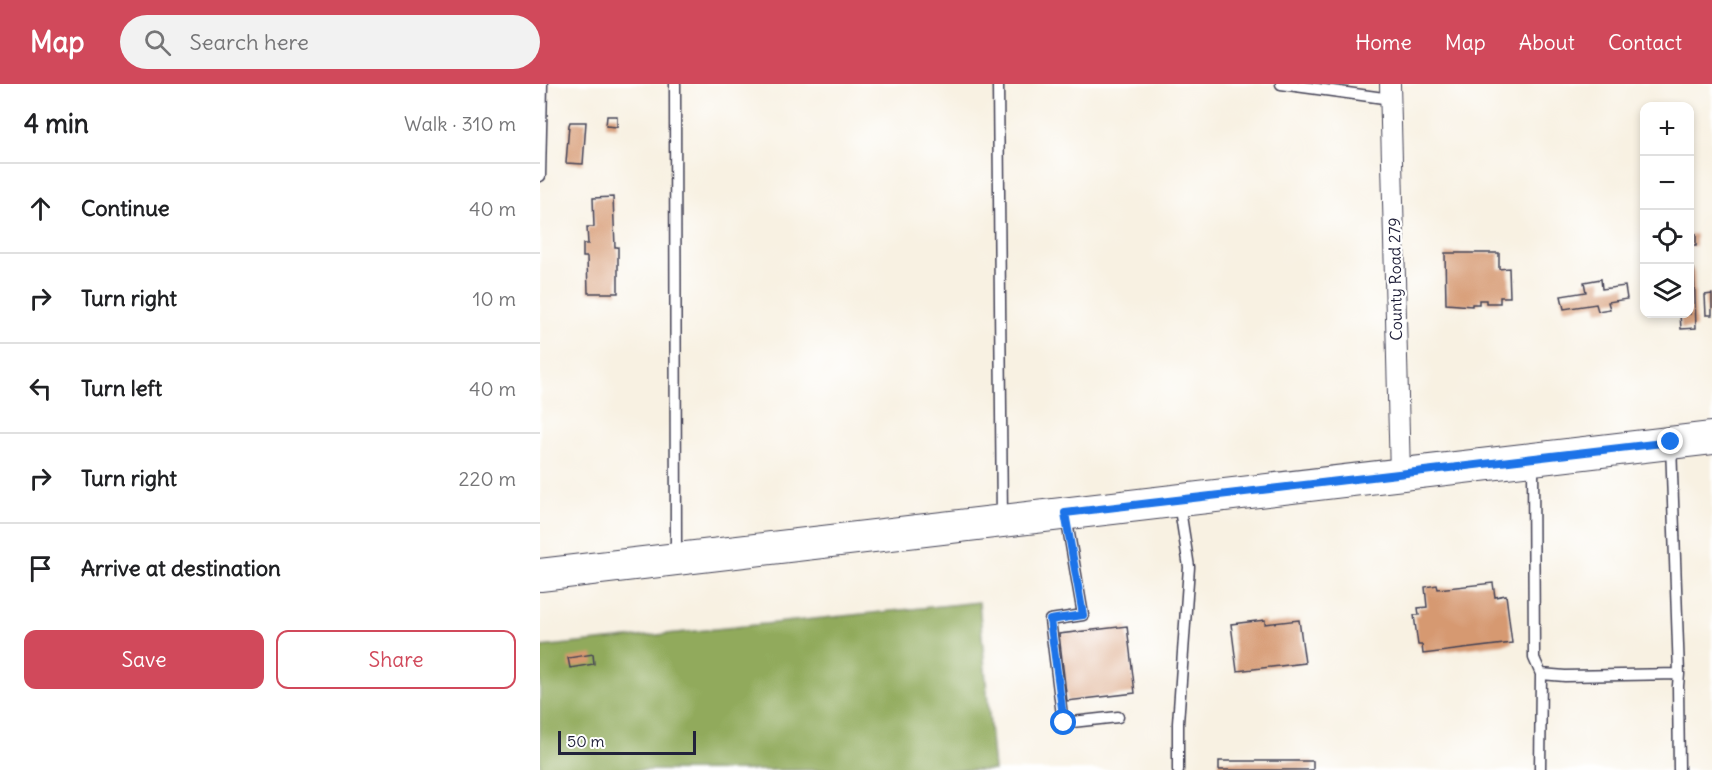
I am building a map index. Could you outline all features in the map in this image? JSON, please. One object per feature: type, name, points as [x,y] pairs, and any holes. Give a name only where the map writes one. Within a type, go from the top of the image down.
[{"type":"main road","points":[[540,575],[1712,438]]},
{"type":"street","name":"County Road 279","points":[[1391,91],[1400,474]]},
{"type":"lane","points":[[540,176],[542,84]]},
{"type":"lane","points":[[675,84],[676,559]]},
{"type":"lane","points":[[998,84],[1002,520]]},
{"type":"lane","points":[[1281,84],[1391,91]]},
{"type":"lane","points":[[1671,442],[1679,674],[1679,770]]},
{"type":"lane","points":[[1533,459],[1534,658],[1541,674],[1540,770]]},
{"type":"lane","points":[[1178,770],[1178,723],[1189,567],[1179,500]]},
{"type":"lane","points":[[1065,513],[1083,615],[1050,620],[1064,723],[1118,717]]},
{"type":"lane","points":[[1541,674],[1565,676],[1679,674]]},
{"type":"green space","points":[[979,602],[994,770],[540,770],[540,647]]},
{"type":"building","points":[[607,116],[617,116],[617,127],[606,126]]},
{"type":"building","points":[[570,122],[586,122],[583,164],[566,163]]},
{"type":"building","points":[[613,197],[615,247],[618,247],[618,293],[588,293],[587,257],[583,257],[583,244],[588,244],[587,227],[594,227],[593,198]]},
{"type":"building","points":[[1694,234],[1696,234],[1696,246],[1694,246]]},
{"type":"building","points":[[1445,253],[1499,253],[1499,269],[1509,268],[1510,297],[1500,297],[1500,303],[1486,303],[1486,300],[1479,300],[1479,304],[1472,304],[1472,306],[1446,304]]},
{"type":"building","points":[[1694,269],[1696,328],[1681,329],[1680,318],[1694,318]]},
{"type":"building","points":[[1601,279],[1602,289],[1625,286],[1627,299],[1608,302],[1610,309],[1598,311],[1596,304],[1564,309],[1561,296],[1586,292],[1584,282]]},
{"type":"building","points":[[1712,294],[1712,315],[1706,315],[1705,295]]},
{"type":"building","points":[[1493,583],[1495,597],[1506,595],[1512,643],[1423,654],[1422,645],[1418,645],[1414,615],[1419,615],[1418,608],[1427,607],[1425,587],[1437,585],[1438,589]]},
{"type":"building","points":[[1265,620],[1265,624],[1299,620],[1305,663],[1237,671],[1231,624]]},
{"type":"building","points":[[1127,626],[1135,693],[1067,701],[1059,634]]},
{"type":"building","points":[[593,654],[594,664],[570,668],[568,658]]},
{"type":"building","points":[[1219,761],[1313,761],[1313,770],[1219,770]]},
{"type":"route","points":[[1064,723],[1050,620],[1083,615],[1065,513],[1671,442]]}]
